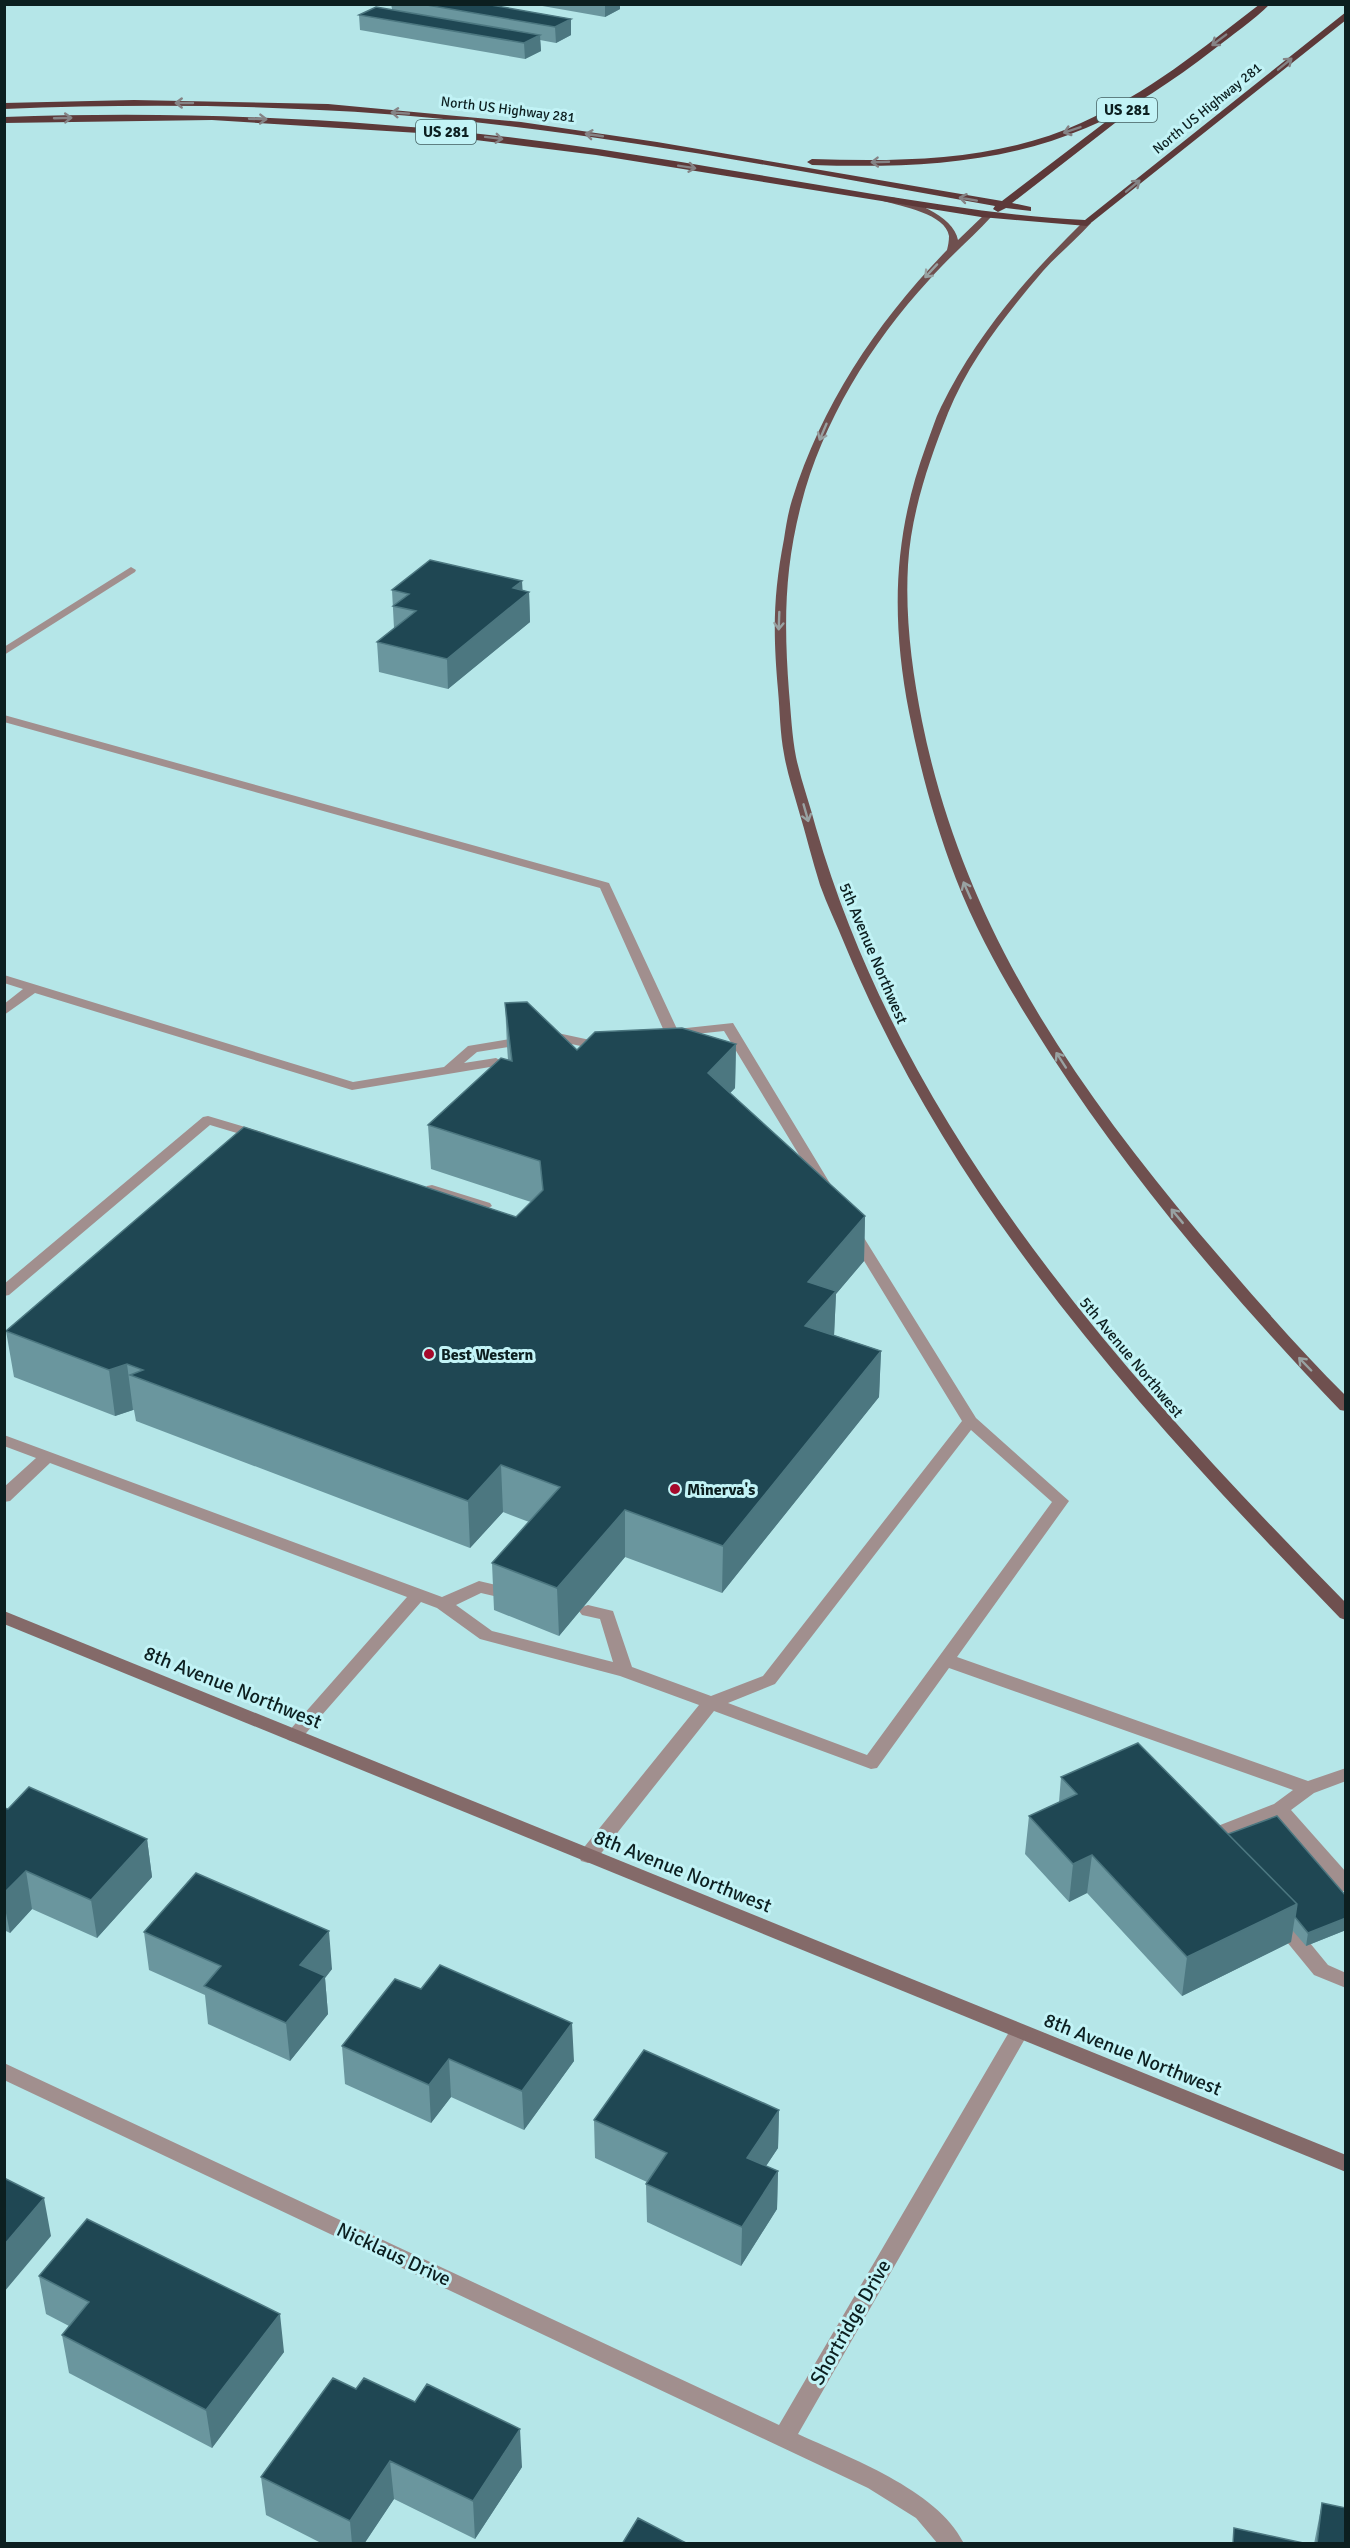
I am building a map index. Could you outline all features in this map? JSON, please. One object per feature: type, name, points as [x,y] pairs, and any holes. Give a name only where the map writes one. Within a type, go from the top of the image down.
[{"type":"highway","name":"US 281","points":[[988,216],[1266,4]]},
{"type":"highway","name":"North US Highway 281","points":[[4,120],[88,117],[222,118],[333,123],[452,133],[556,146],[988,216],[1087,223],[1346,15]]},
{"type":"highway","name":"US 281","points":[[652,143],[754,158],[833,163],[911,160],[973,154],[1036,142],[1082,126],[1131,101],[1178,71]]},
{"type":"highway","name":"North US Highway 281","points":[[4,106],[145,102],[312,107],[520,124],[652,143],[1003,205],[1087,223]]},
{"type":"main road","name":"US 281","points":[[883,198],[919,209],[948,224],[954,232],[955,240],[949,252]]},
{"type":"main road","name":"5th Avenue Northwest","points":[[988,216],[949,252],[907,298],[863,356],[822,433],[796,502],[780,589],[779,643],[790,758],[823,877],[856,963],[897,1048],[946,1132],[1008,1226],[1072,1313],[1167,1426],[1346,1614]]},
{"type":"main road","points":[[1087,223],[1041,268],[979,345],[944,410],[916,488],[903,564],[905,663],[927,774],[962,879],[988,937],[1024,1003],[1080,1089],[1144,1177],[1279,1337],[1346,1406]]},
{"type":"main road","name":"8th Avenue Northwest","points":[[4,1617],[1346,2164]]},
{"type":"street","points":[[4,652],[131,570]]},
{"type":"street","points":[[4,730],[11,719],[605,886],[672,1034]]},
{"type":"street","points":[[4,979],[352,1086],[496,1062]]},
{"type":"street","points":[[4,1011],[33,988]]},
{"type":"street","points":[[651,1037],[728,1026],[832,1198]]},
{"type":"street","points":[[448,1070],[473,1049],[553,1036],[604,1045],[566,1051]]},
{"type":"street","points":[[4,1292],[208,1120],[274,1141]]},
{"type":"street","points":[[419,1185],[485,1206]]},
{"type":"street","points":[[4,1440],[419,1594],[443,1604],[486,1635],[625,1671],[871,1763],[1061,1501],[970,1421],[844,1218]]},
{"type":"street","points":[[588,1856],[711,1703],[769,1680],[970,1421]]},
{"type":"street","points":[[4,1497],[48,1456]]},
{"type":"street","points":[[443,1604],[479,1587],[516,1595]]},
{"type":"street","points":[[294,1736],[419,1594]]},
{"type":"street","points":[[588,1611],[607,1615],[625,1671]]},
{"type":"street","points":[[946,1660],[1308,1788]]},
{"type":"street","points":[[1226,1854],[1211,1836],[1280,1809],[1308,1788],[1346,1774]]},
{"type":"street","points":[[1280,1809],[1346,1885]]},
{"type":"street","points":[[1270,1907],[1321,1970],[1346,1981]]},
{"type":"street","name":"Shortridge Drive","points":[[784,2437],[1018,2032]]},
{"type":"street","name":"Nicklaus Drive","points":[[4,2070],[784,2437]]},
{"type":"street","points":[[784,2437],[886,2487],[924,2511],[952,2544]]},
{"type":"building","points":[[421,4],[485,4],[571,19],[555,27]]},
{"type":"building","points":[[376,7],[540,35],[524,43],[359,15]]},
{"type":"building","points":[[430,560],[522,581],[513,588],[529,592],[447,659],[377,642],[416,611],[393,606],[409,594],[392,590]]},
{"type":"building","name":"Best Western","points":[[527,1002],[577,1050],[595,1032],[682,1028],[736,1044],[708,1073],[865,1216],[808,1282],[836,1291],[805,1326],[881,1351],[723,1546],[625,1510],[557,1588],[492,1563],[560,1487],[501,1465],[468,1501],[130,1375],[143,1370],[127,1364],[109,1370],[6,1331],[244,1127],[516,1217],[543,1190],[540,1161],[428,1125],[501,1058],[512,1061],[505,1003]]},
{"type":"building","points":[[1138,1743],[1297,1904],[1187,1957],[1092,1855],[1073,1864],[1029,1816],[1077,1794],[1061,1777]]},
{"type":"building","points":[[29,1787],[147,1839],[91,1900],[26,1871],[4,1893],[4,1808],[8,1809]]},
{"type":"building","points":[[1277,1816],[1346,1896],[1346,1918],[1308,1933],[1295,1917],[1297,1904],[1228,1834]]},
{"type":"building","points":[[196,1873],[329,1931],[300,1965],[325,1976],[286,2023],[204,1986],[221,1966],[144,1932]]},
{"type":"building","points":[[440,1965],[572,2023],[522,2091],[449,2059],[429,2085],[342,2046],[395,1979],[421,1989]]},
{"type":"building","points":[[644,2050],[779,2110],[747,2158],[778,2171],[742,2227],[646,2184],[667,2153],[594,2120]]},
{"type":"building","points":[[4,2178],[44,2198],[4,2245]]},
{"type":"building","points":[[87,2219],[280,2314],[206,2410],[62,2335],[89,2302],[39,2276]]},
{"type":"building","points":[[333,2378],[356,2389],[364,2378],[415,2402],[427,2384],[520,2429],[473,2501],[390,2461],[350,2521],[261,2477]]},
{"type":"building","points":[[1322,2503],[1346,2508],[1346,2544],[1317,2544]]},
{"type":"building","points":[[638,2518],[688,2544],[622,2544]]},
{"type":"building","points":[[1234,2528],[1308,2544],[1233,2544]]},
{"type":"place","name":"Best Western","points":[[429,1354]]},
{"type":"place","name":"Minerva's","points":[[675,1489]]}]
